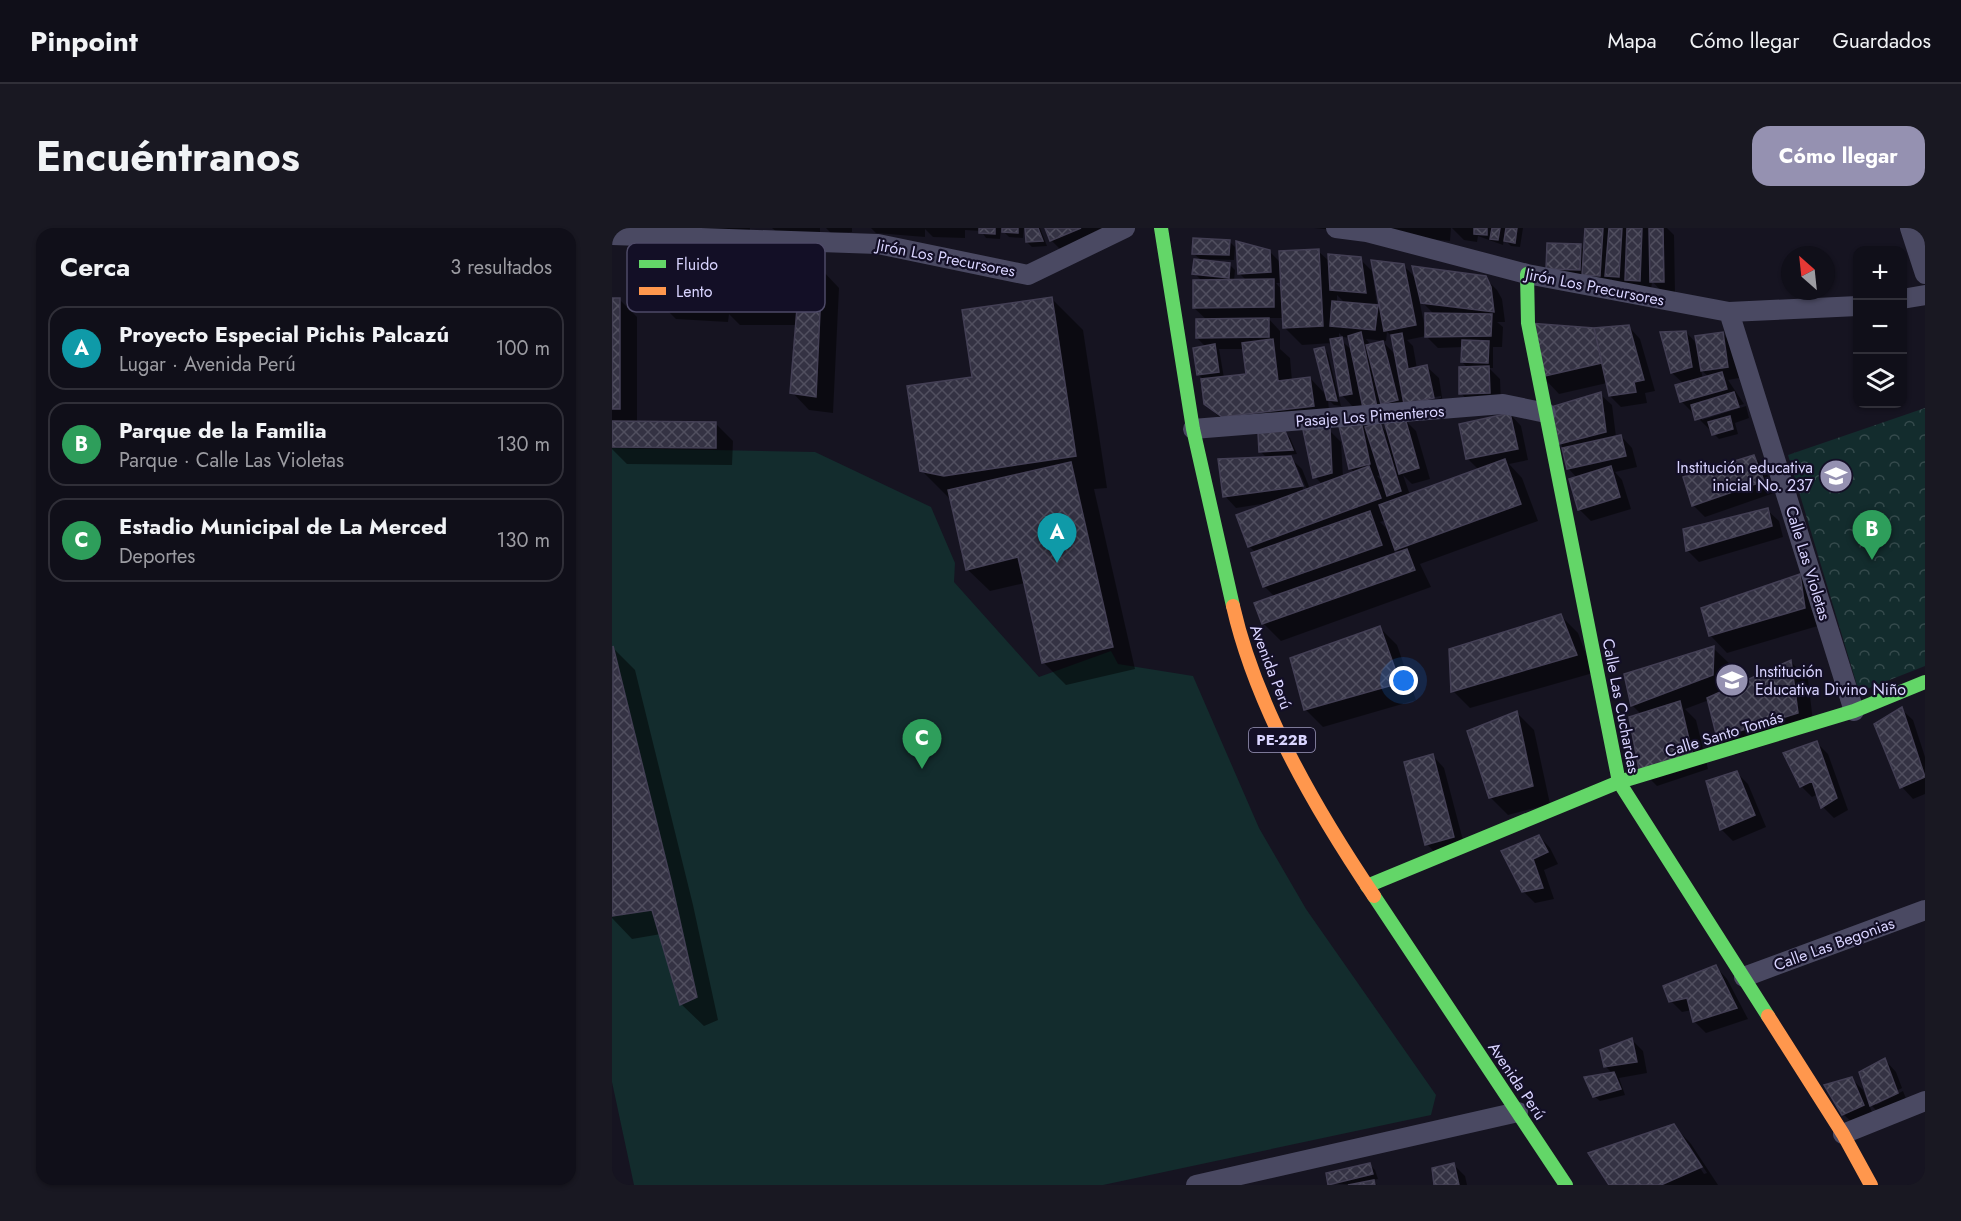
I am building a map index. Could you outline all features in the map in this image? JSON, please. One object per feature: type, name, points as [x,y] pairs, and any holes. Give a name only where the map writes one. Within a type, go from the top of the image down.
[{"type":"main road","name":"Avenida Perú","points":[[1161,228],[1193,429],[1239,633],[1290,760],[1367,886],[1566,1185]]},
{"type":"main road","name":"Calle Las Cuchardas","points":[[1527,274],[1528,323],[1619,783],[1844,1134],[1871,1185]]},
{"type":"main road","name":"Calle Santo Tomás","points":[[1367,886],[1619,783],[1854,711],[1925,682]]},
{"type":"street","name":"Jirón Los Precursores","points":[[612,235],[878,244],[1028,275],[1125,228]]},
{"type":"street","name":"Jirón Los Precursores","points":[[1336,228],[1367,232],[1527,274],[1729,312],[1853,306]]},
{"type":"street","points":[[1910,228],[1925,274]]},
{"type":"street","points":[[1907,298],[1925,295]]},
{"type":"street","name":"Calle Las Violetas","points":[[1729,312],[1854,711]]},
{"type":"street","name":"Pasaje Los Pimenteros","points":[[1193,429],[1503,404],[1546,413]]},
{"type":"street","name":"Calle Las Begonias","points":[[1744,977],[1925,910]]},
{"type":"street","points":[[1844,1134],[1925,1101]]},
{"type":"street","points":[[1196,1185],[1518,1112]]},
{"type":"green space","points":[[1925,408],[1925,666],[1859,692],[1788,455]]},
{"type":"green space","points":[[612,448],[815,452],[931,507],[955,563],[954,582],[1039,677],[1111,651],[1118,664],[1193,676],[1259,828],[1306,909],[1436,1095],[1431,1115],[1103,1185],[634,1185],[612,1082]]},
{"type":"building","points":[[979,228],[995,228],[995,234],[979,233]]},
{"type":"building","points":[[1002,228],[1018,228],[1018,233],[1002,232]]},
{"type":"building","points":[[1025,228],[1038,228],[1043,241],[1026,242]]},
{"type":"building","points":[[1045,228],[1081,228],[1050,241]]},
{"type":"building","points":[[1474,228],[1487,228],[1487,235],[1474,234]]},
{"type":"building","points":[[1492,228],[1500,228],[1498,240],[1490,239]]},
{"type":"building","points":[[1506,228],[1517,228],[1515,243],[1504,241]]},
{"type":"building","points":[[1585,228],[1603,228],[1600,276],[1582,275]]},
{"type":"building","points":[[1609,228],[1622,228],[1619,277],[1605,276]]},
{"type":"building","points":[[1627,228],[1642,228],[1640,281],[1625,280]]},
{"type":"building","points":[[1649,228],[1663,228],[1664,282],[1650,282]]},
{"type":"building","points":[[1193,238],[1230,240],[1229,255],[1192,254]]},
{"type":"building","points":[[1236,241],[1270,250],[1271,272],[1238,274]]},
{"type":"building","points":[[1547,243],[1581,244],[1580,270],[1546,269]]},
{"type":"building","points":[[1319,249],[1323,326],[1283,328],[1279,251]]},
{"type":"building","points":[[1328,254],[1361,257],[1366,293],[1330,290]]},
{"type":"building","points":[[1194,259],[1230,263],[1229,278],[1192,274]]},
{"type":"building","points":[[1371,260],[1404,264],[1416,325],[1384,331]]},
{"type":"building","points":[[1412,266],[1486,276],[1491,287],[1494,312],[1421,303]]},
{"type":"building","points":[[1274,279],[1274,307],[1193,308],[1193,280]]},
{"type":"building","points":[[1052,297],[1076,456],[944,476],[920,471],[907,386],[972,377],[962,310]]},
{"type":"building","points":[[612,298],[620,298],[620,409],[612,409]]},
{"type":"building","points":[[1332,301],[1378,305],[1375,330],[1330,326]]},
{"type":"building","points":[[797,312],[820,312],[816,397],[790,393]]},
{"type":"building","points":[[1425,313],[1492,314],[1491,336],[1425,337]]},
{"type":"building","points":[[1269,318],[1269,337],[1196,338],[1196,319]]},
{"type":"building","points":[[1528,323],[1594,328],[1602,363],[1540,377]]},
{"type":"building","points":[[1629,325],[1644,380],[1634,382],[1636,392],[1609,396],[1594,328]]},
{"type":"building","points":[[1686,331],[1692,367],[1671,373],[1660,332]]},
{"type":"building","points":[[1361,332],[1377,407],[1363,408],[1348,336]]},
{"type":"building","points":[[1723,332],[1728,367],[1701,371],[1695,336]]},
{"type":"building","points":[[1402,333],[1408,369],[1427,365],[1434,398],[1404,404],[1391,335]]},
{"type":"building","points":[[1342,337],[1352,394],[1340,396],[1330,339]]},
{"type":"building","points":[[1273,339],[1278,381],[1310,377],[1314,406],[1222,417],[1204,404],[1201,379],[1246,374],[1242,343]]},
{"type":"building","points":[[1462,340],[1489,341],[1488,363],[1461,362]]},
{"type":"building","points":[[1383,341],[1398,400],[1381,404],[1366,345]]},
{"type":"building","points":[[1215,344],[1219,372],[1197,375],[1193,348]]},
{"type":"building","points":[[1324,347],[1337,401],[1327,400],[1314,349]]},
{"type":"building","points":[[1489,366],[1490,393],[1459,394],[1459,367]]},
{"type":"building","points":[[1722,372],[1727,389],[1680,402],[1675,385]]},
{"type":"building","points":[[1601,392],[1606,432],[1559,444],[1551,407]]},
{"type":"building","points":[[1734,392],[1739,407],[1695,420],[1691,405]]},
{"type":"building","points":[[1510,413],[1518,449],[1466,459],[1459,424]]},
{"type":"building","points":[[1730,416],[1733,429],[1712,435],[1708,422]]},
{"type":"building","points":[[1405,418],[1419,468],[1399,474],[1385,424]]},
{"type":"building","points":[[612,421],[716,422],[716,448],[612,447]]},
{"type":"building","points":[[1361,421],[1370,464],[1349,469],[1339,426]]},
{"type":"building","points":[[1380,422],[1401,491],[1387,496],[1365,427]]},
{"type":"building","points":[[1330,428],[1332,473],[1313,478],[1303,430]]},
{"type":"building","points":[[1285,431],[1293,450],[1259,452],[1258,433]]},
{"type":"building","points":[[1621,435],[1626,456],[1567,469],[1562,448]]},
{"type":"building","points":[[1754,455],[1764,481],[1692,506],[1683,477]]},
{"type":"building","points":[[1291,456],[1303,486],[1223,497],[1218,459]]},
{"type":"building","points":[[1505,459],[1521,504],[1395,550],[1379,505]]},
{"type":"building","points":[[1071,462],[1113,647],[1042,663],[1018,557],[966,570],[948,490]]},
{"type":"building","points":[[1369,466],[1381,498],[1248,547],[1236,515]]},
{"type":"building","points":[[1611,466],[1620,497],[1578,510],[1569,479]]},
{"type":"building","points":[[1768,508],[1772,526],[1686,551],[1683,529]]},
{"type":"building","points":[[1370,511],[1382,545],[1263,587],[1251,553]]},
{"type":"building","points":[[1407,549],[1415,570],[1262,624],[1254,603]]},
{"type":"building","points":[[1800,574],[1805,608],[1709,636],[1701,608]]},
{"type":"building","points":[[1561,614],[1577,655],[1451,692],[1449,649]]},
{"type":"building","points":[[1380,626],[1400,683],[1304,710],[1290,658]]},
{"type":"building","points":[[613,646],[697,997],[680,1005],[652,910],[612,916]]},
{"type":"building","points":[[1714,646],[1713,675],[1631,706],[1624,674]]},
{"type":"building","points":[[1791,660],[1798,713],[1717,738],[1707,698]]},
{"type":"building","points":[[1680,701],[1692,752],[1639,770],[1629,717]]},
{"type":"building","points":[[1902,707],[1925,777],[1900,788],[1874,724]]},
{"type":"building","points":[[1517,711],[1533,786],[1489,798],[1467,731]]},
{"type":"building","points":[[1817,741],[1837,798],[1821,808],[1812,781],[1800,787],[1783,753]]},
{"type":"building","points":[[1433,754],[1454,837],[1425,845],[1404,762]]},
{"type":"building","points":[[1737,771],[1755,815],[1720,830],[1706,781]]},
{"type":"building","points":[[1539,835],[1548,852],[1533,859],[1543,888],[1522,892],[1501,851]]},
{"type":"building","points":[[1716,965],[1737,1008],[1693,1022],[1687,998],[1669,1002],[1663,986]]},
{"type":"building","points":[[1632,1038],[1637,1062],[1604,1067],[1600,1050]]},
{"type":"building","points":[[1885,1058],[1898,1093],[1870,1106],[1859,1072]]},
{"type":"building","points":[[1614,1072],[1621,1089],[1593,1097],[1584,1077]]},
{"type":"building","points":[[1852,1077],[1864,1105],[1842,1115],[1824,1085]]},
{"type":"building","points":[[1674,1124],[1702,1167],[1661,1185],[1609,1185],[1588,1153]]},
{"type":"building","points":[[1370,1163],[1373,1174],[1328,1185],[1326,1173]]},
{"type":"building","points":[[1454,1163],[1459,1185],[1434,1185],[1432,1168]]},
{"type":"building","points":[[1374,1180],[1375,1185],[1348,1185]]},
{"type":"traffic: fast","points":[[1161,228],[1193,429],[1233,606]]},
{"type":"traffic: fast","points":[[1527,274],[1528,323],[1619,782],[1768,1016]]},
{"type":"traffic: fast","points":[[1367,886],[1619,782],[1854,711],[1925,682]]},
{"type":"traffic: fast","points":[[1374,896],[1566,1185]]},
{"type":"traffic: slow","points":[[1233,606],[1243,644],[1257,682],[1290,757],[1331,829],[1374,896]]},
{"type":"traffic: slow","points":[[1768,1016],[1843,1134],[1871,1185]]},
{"type":"place","name":"Institución educativa inicial No. 237","points":[[1836,476]]},
{"type":"place","name":"Parque de la Familia","points":[[1872,560]]},
{"type":"place","name":"Proyecto Especial Pichis Palcazú","points":[[1057,563]]},
{"type":"place","name":"Institución Educativa Divino Niño","points":[[1732,680]]},
{"type":"place","name":"Estadio Municipal de La Merced","points":[[922,769]]}]
